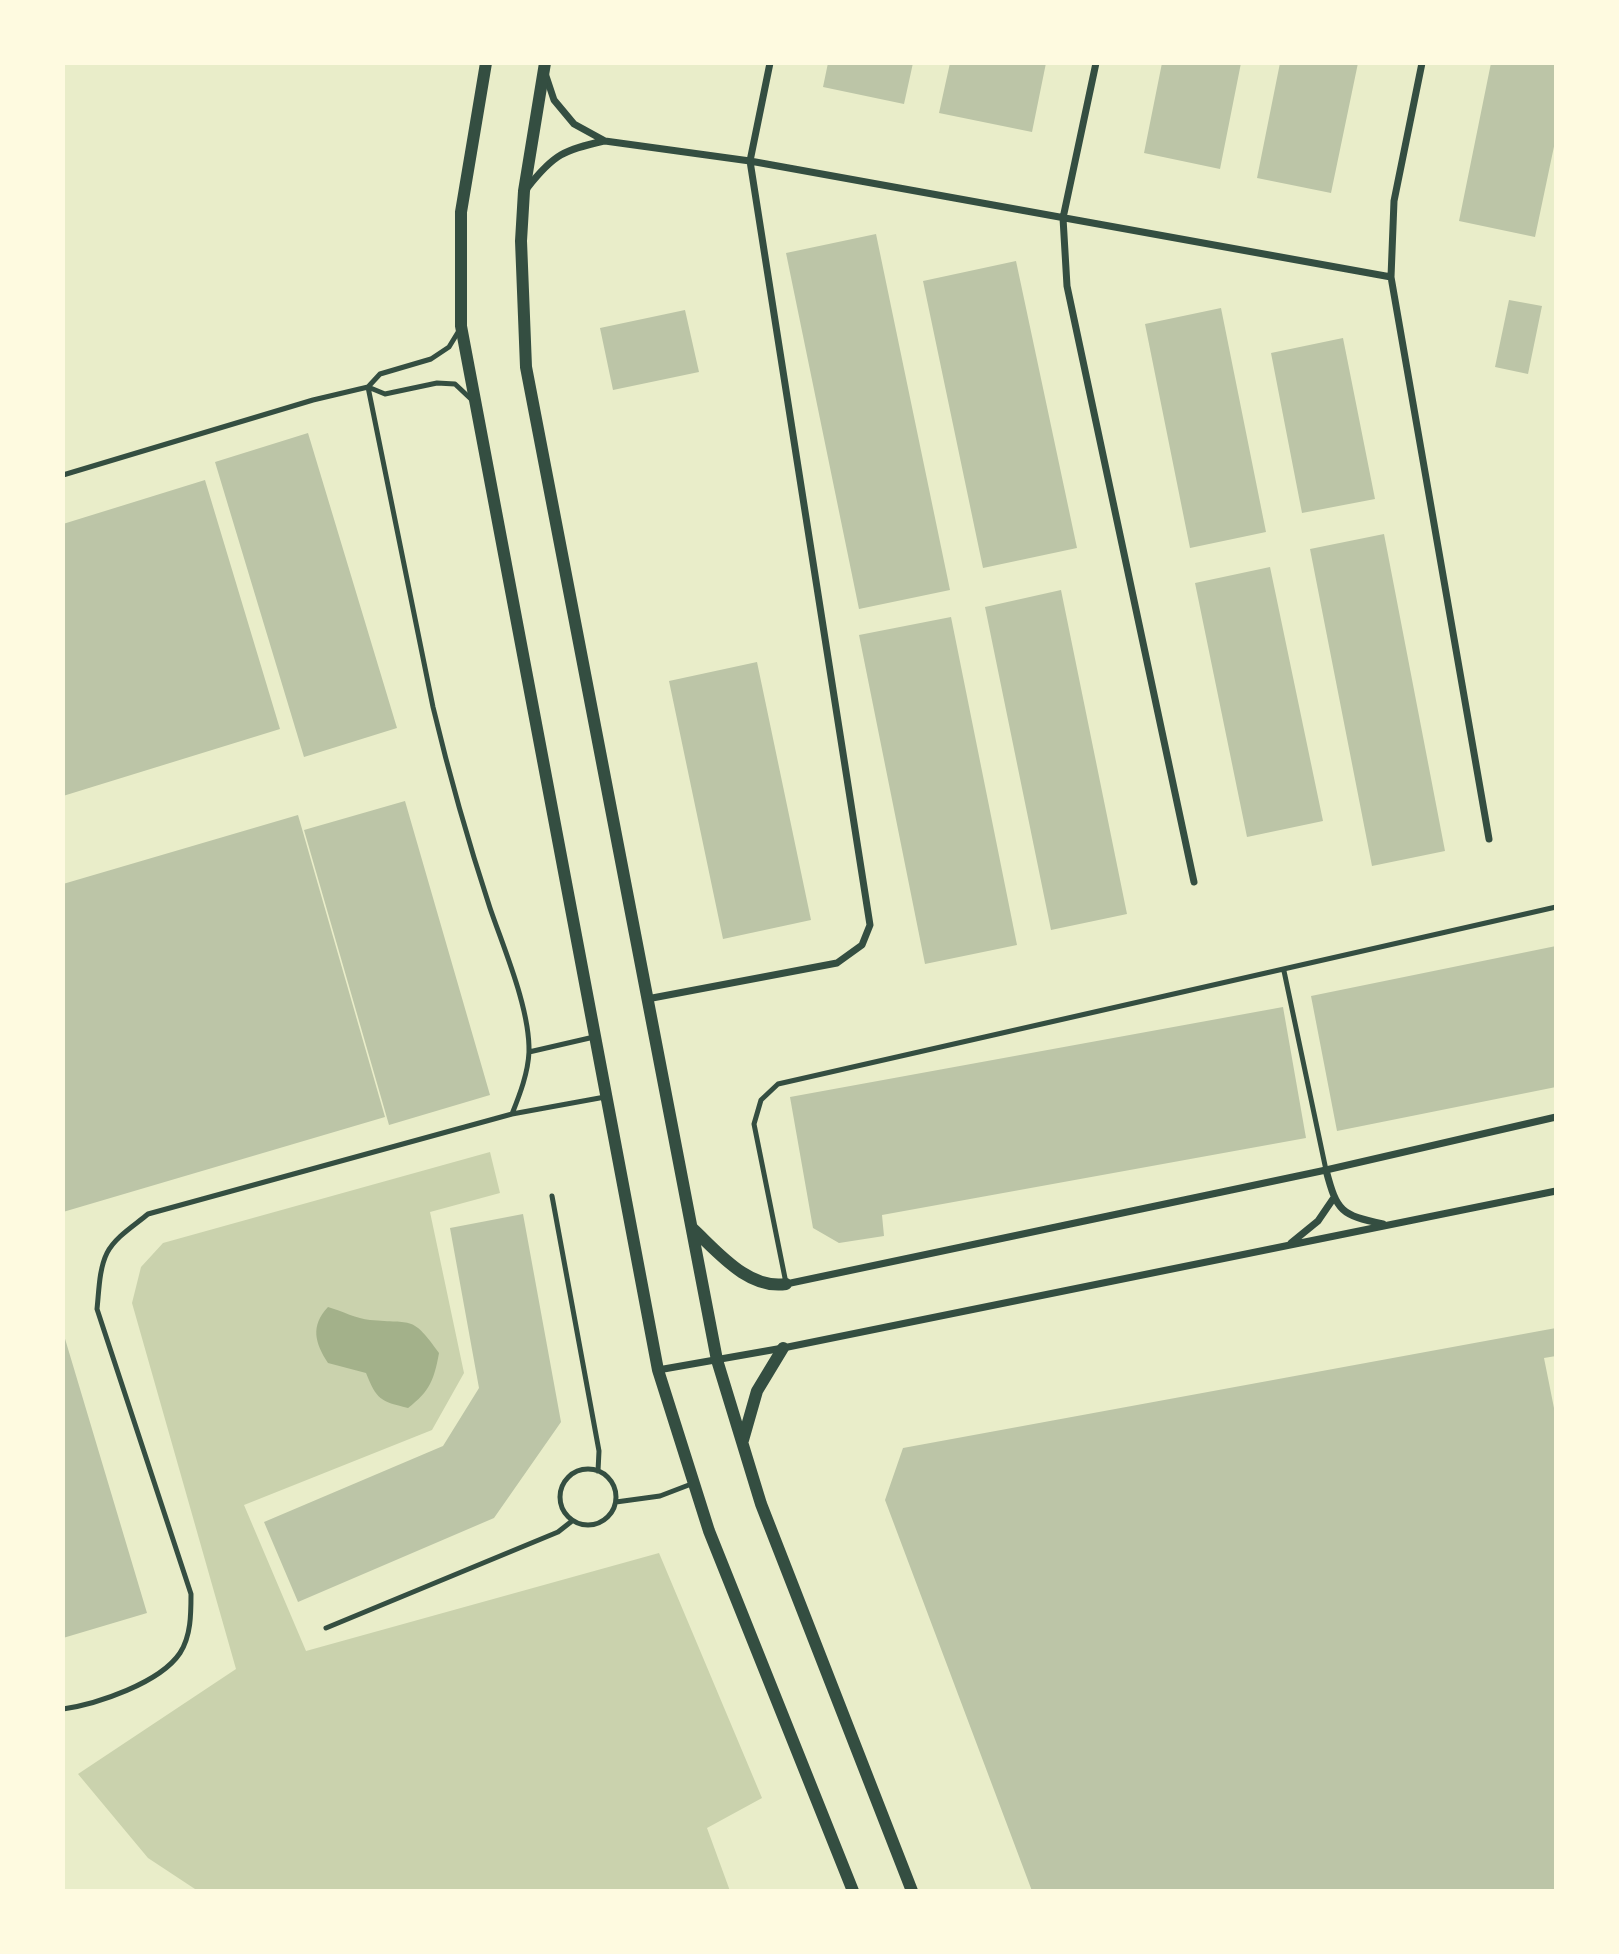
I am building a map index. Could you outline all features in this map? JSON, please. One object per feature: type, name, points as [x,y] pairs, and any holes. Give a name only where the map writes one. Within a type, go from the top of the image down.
[{"type":"street","points":[[486,63],[461,212],[461,326],[605,1097],[659,1370],[709,1531],[853,1891]]},
{"type":"street","points":[[647,999],[837,963],[862,945],[870,925],[750,161],[770,63]]},
{"type":"street","points":[[1096,63],[1063,218],[1067,286],[1194,882]]},
{"type":"street","points":[[1422,63],[1394,201],[1391,277],[1489,838]]},
{"type":"street","points":[[544,66],[554,100],[574,124],[605,141]]},
{"type":"street","points":[[544,66],[524,191],[521,241],[526,368],[717,1360],[761,1504],[912,1891]]},
{"type":"street","points":[[524,191],[541,170],[567,149],[605,141],[750,161],[1391,277]]},
{"type":"street","points":[[691,1228],[751,1279],[777,1286],[1326,1170],[1556,1117]]},
{"type":"street","points":[[1326,1170],[1333,1199],[1346,1212],[1357,1218],[1388,1224]]},
{"type":"street","points":[[659,1370],[783,1348],[1556,1191]]},
{"type":"street","points":[[1289,1245],[1318,1221],[1333,1199]]},
{"type":"street","points":[[742,1442],[757,1391],[783,1348]]},
{"type":"lane","points":[[63,475],[313,400],[368,387],[380,374],[431,359],[449,347],[461,326]]},
{"type":"lane","points":[[368,387],[386,394],[438,383],[455,384],[477,406]]},
{"type":"lane","points":[[368,387],[445,759],[521,1004],[529,1052],[521,1093],[512,1114]]},
{"type":"lane","points":[[786,1284],[754,1124],[761,1100],[778,1084],[1556,907]]},
{"type":"lane","points":[[1284,971],[1326,1170]]},
{"type":"lane","points":[[529,1052],[594,1037]]},
{"type":"lane","points":[[63,1709],[87,1705],[162,1672],[181,1652],[191,1623],[191,1594],[97,1309],[107,1252],[121,1236],[148,1214],[512,1114],[605,1097]]},
{"type":"lane","points":[[552,1196],[599,1451],[598,1471]]},
{"type":"lane","points":[[589,1469],[598,1471],[612,1483],[616,1502],[609,1517],[602,1522],[587,1525],[572,1521],[561,1506],[562,1488],[572,1474],[589,1469]]},
{"type":"lane","points":[[616,1502],[660,1496],[694,1483]]},
{"type":"lane","points":[[327,1628],[558,1532],[572,1521]]},
{"type":"shaded area","points":[[490,1152],[500,1193],[430,1212],[464,1373],[432,1430],[244,1505],[306,1651],[659,1553],[762,1798],[707,1828],[730,1891],[198,1891],[148,1858],[78,1774],[236,1669],[132,1303],[141,1267],[163,1243]]},
{"type":"shaded area","points":[[328,1307],[365,1319],[404,1322],[423,1332],[439,1353],[433,1378],[421,1396],[408,1408],[381,1398],[373,1389],[366,1373],[328,1363],[316,1335],[322,1314]]},
{"type":"building","points":[[828,63],[913,63],[904,104],[823,87]]},
{"type":"building","points":[[950,63],[1046,63],[1032,132],[939,113]]},
{"type":"building","points":[[1162,63],[1241,63],[1220,169],[1144,153]]},
{"type":"building","points":[[1280,63],[1358,63],[1331,193],[1257,178]]},
{"type":"building","points":[[1491,63],[1556,63],[1556,137],[1535,237],[1459,221]]},
{"type":"building","points":[[876,234],[950,590],[859,609],[786,253]]},
{"type":"building","points":[[1016,261],[1077,548],[983,568],[923,281]]},
{"type":"building","points":[[1509,300],[1542,306],[1528,374],[1495,367]]},
{"type":"building","points":[[1221,308],[1266,532],[1190,548],[1145,324]]},
{"type":"building","points":[[685,310],[699,372],[613,390],[600,328]]},
{"type":"building","points":[[1343,338],[1375,499],[1302,513],[1271,353]]},
{"type":"building","points":[[308,433],[397,728],[304,757],[215,462]]},
{"type":"building","points":[[205,480],[280,729],[63,796],[63,524]]},
{"type":"building","points":[[1384,534],[1445,851],[1372,866],[1310,549]]},
{"type":"building","points":[[1270,567],[1323,821],[1247,837],[1195,583]]},
{"type":"building","points":[[1061,590],[1127,914],[1051,930],[985,607]]},
{"type":"building","points":[[951,617],[1017,945],[925,964],[859,635]]},
{"type":"building","points":[[757,662],[811,920],[723,939],[669,681]]},
{"type":"building","points":[[405,801],[490,1095],[389,1125],[304,830]]},
{"type":"building","points":[[298,815],[385,1117],[63,1212],[63,884]]},
{"type":"building","points":[[1556,946],[1556,1087],[1337,1131],[1311,996]]},
{"type":"building","points":[[1283,1007],[1306,1138],[882,1215],[884,1236],[839,1243],[813,1228],[790,1097]]},
{"type":"building","points":[[523,1214],[561,1422],[494,1518],[298,1602],[264,1522],[443,1446],[479,1388],[450,1228]]},
{"type":"building","points":[[1556,1328],[1556,1356],[1544,1358],[1556,1418],[1556,1891],[1032,1891],[885,1500],[903,1448]]},
{"type":"building","points":[[63,1332],[147,1613],[63,1638]]}]
